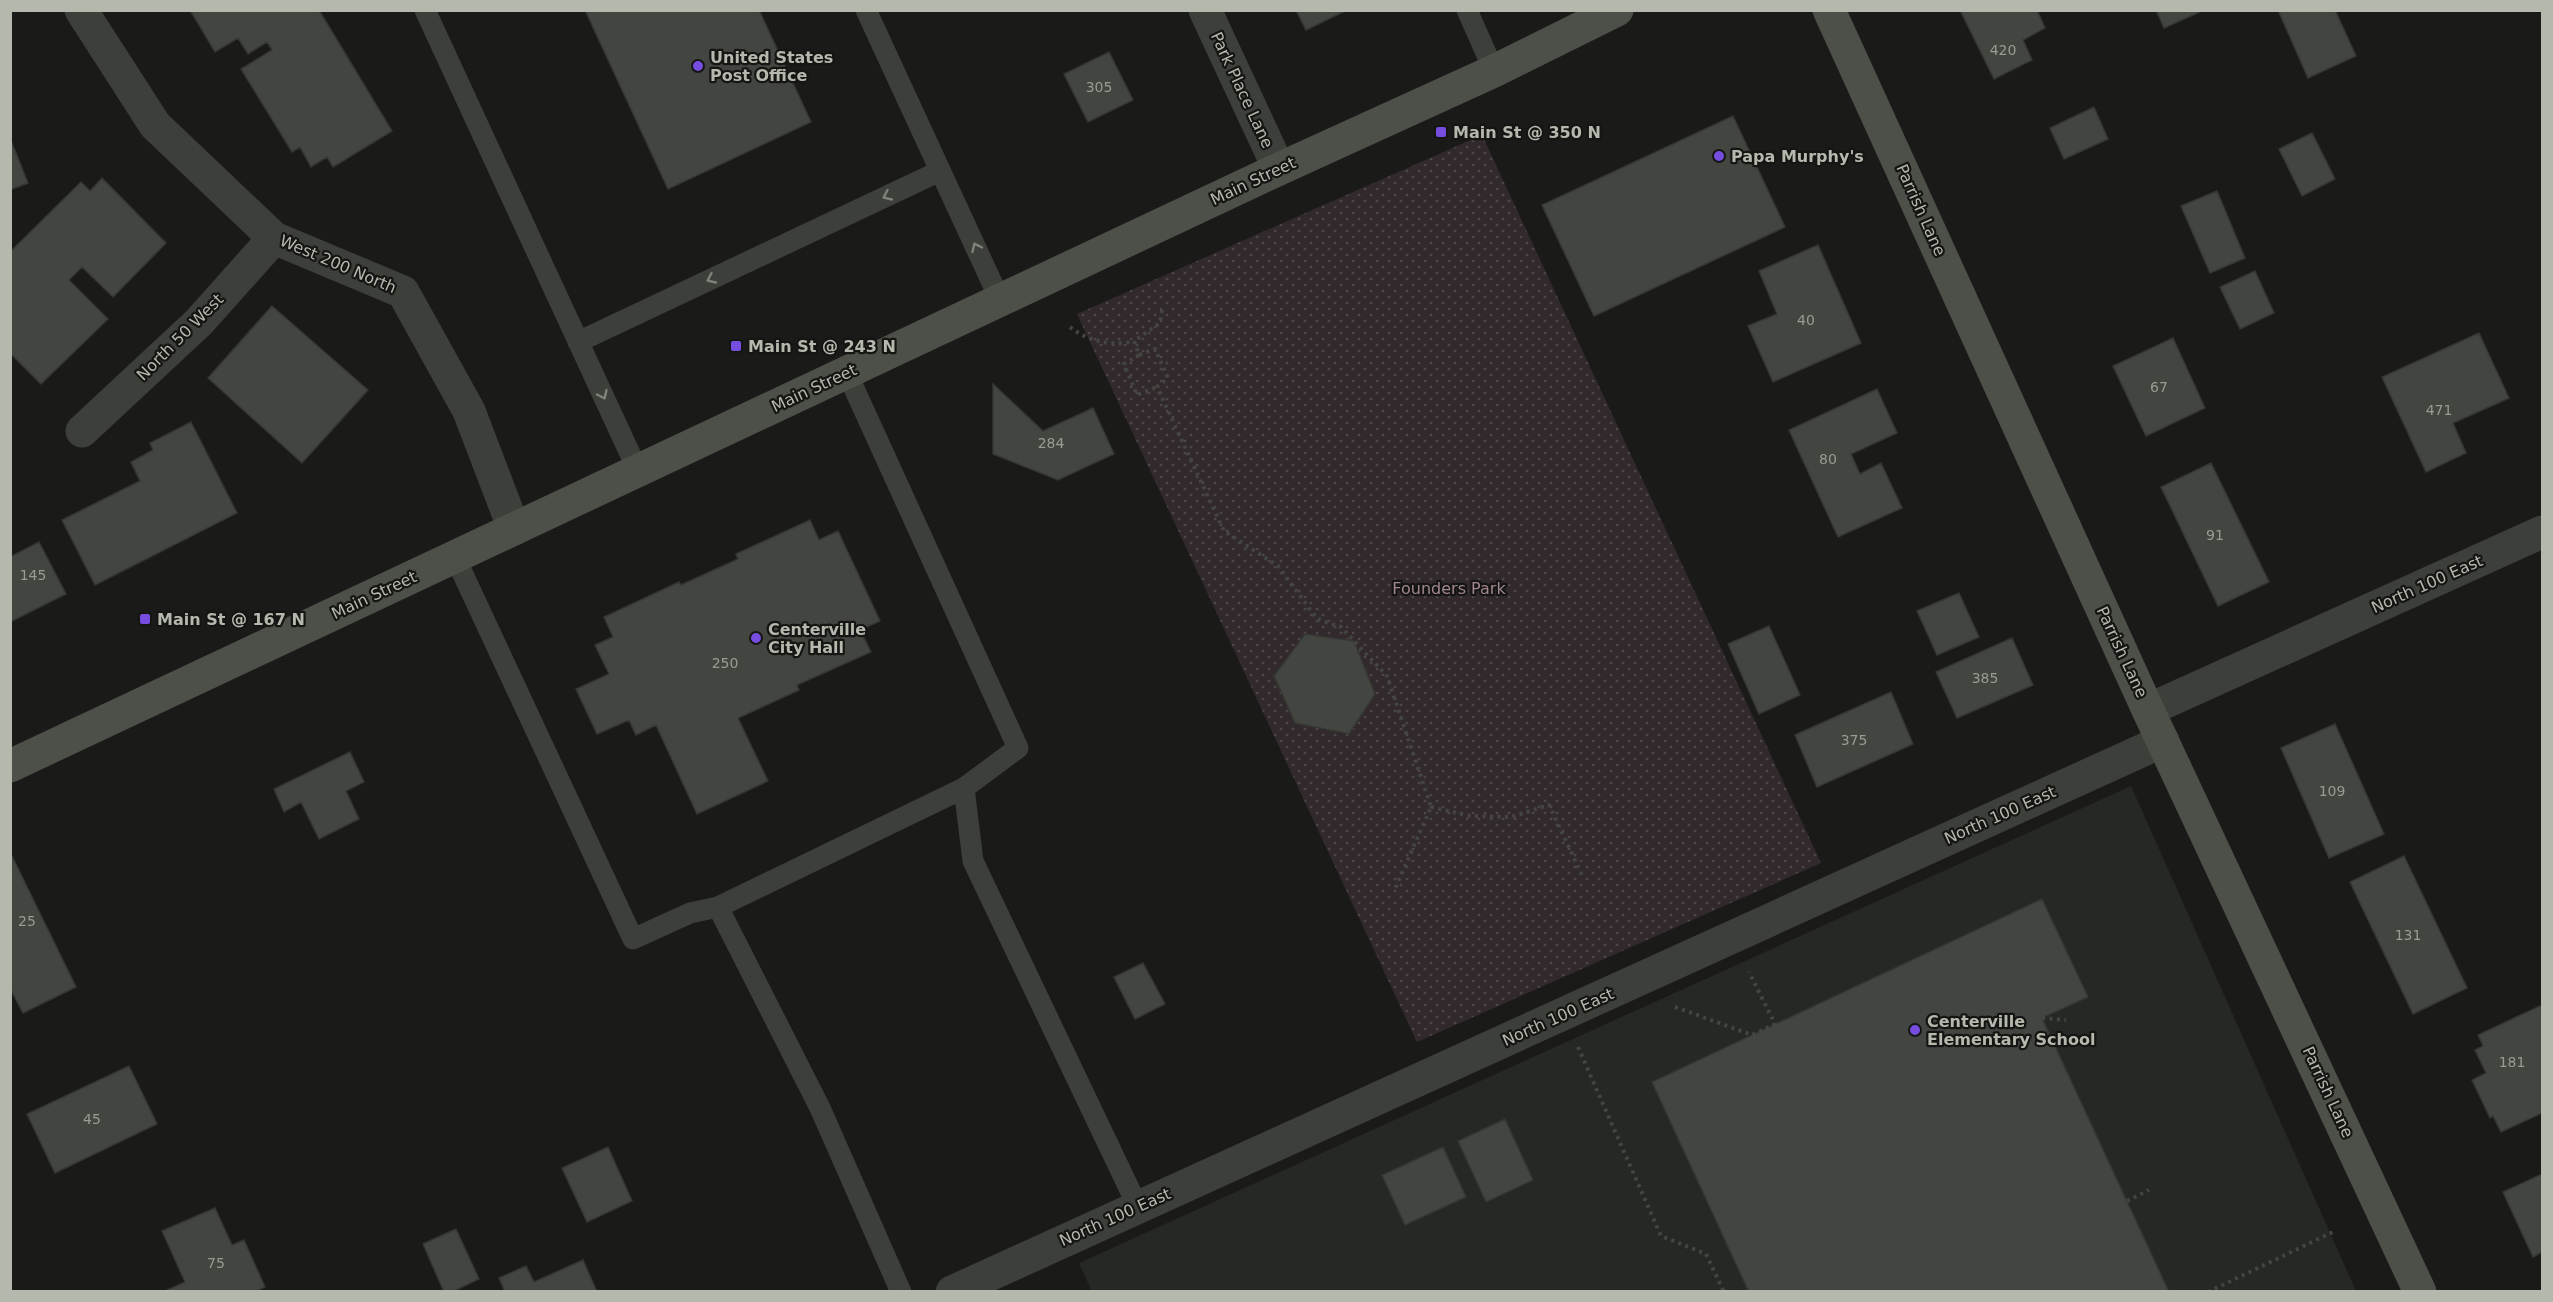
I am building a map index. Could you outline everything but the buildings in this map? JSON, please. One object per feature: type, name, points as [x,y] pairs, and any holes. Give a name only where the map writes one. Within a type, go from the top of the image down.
[{"type":"main road","name":"Parrish Lane","points":[[1829,10],[2148,710],[2420,1292]]},
{"type":"main road","name":"Main Street","points":[[10,766],[1494,70],[1597,15]]},
{"type":"street","name":"West 200 North","points":[[81,10],[155,125],[274,238],[403,292],[470,411],[514,529]]},
{"type":"street","name":"Park Place Lane","points":[[1205,10],[1279,169]]},
{"type":"street","name":"North 50 West","points":[[82,431],[200,322],[274,238]]},
{"type":"street","name":"North 100 East","points":[[2148,710],[2542,532]]},
{"type":"street","name":"North 100 East","points":[[952,1292],[2163,741]]},
{"type":"lane","points":[[425,10],[638,471]]},
{"type":"lane","points":[[866,10],[1000,300]]},
{"type":"lane","points":[[1467,10],[1494,70]]},
{"type":"lane","points":[[578,342],[940,171]]},
{"type":"lane","points":[[455,557],[633,939],[690,913],[718,907],[964,788],[1018,748],[846,372]]},
{"type":"lane","points":[[964,788],[973,861],[1138,1207]]},
{"type":"lane","points":[[718,907],[820,1108],[901,1292]]},
{"type":"path","points":[[1070,327],[1082,337],[1121,345],[1134,341],[1160,323],[1162,310]]},
{"type":"path","points":[[1134,341],[1139,355]]},
{"type":"path","points":[[1155,349],[1168,378],[1156,387],[1137,395],[1124,364],[1155,349]]},
{"type":"path","points":[[1156,387],[1224,531],[1278,566],[1317,619],[1341,627],[1387,676],[1431,807],[1395,889]]},
{"type":"path","points":[[1431,807],[1470,816],[1511,817],[1549,805],[1582,875]]},
{"type":"path","points":[[1675,1007],[1752,1035],[1775,1024],[1749,972]]},
{"type":"path","points":[[2042,1018],[2066,1020]]},
{"type":"path","points":[[1576,1042],[1661,1236],[1706,1254],[1724,1292]]},
{"type":"path","points":[[2127,1201],[2150,1190]]},
{"type":"path","points":[[2208,1292],[2335,1231]]},
{"type":"shaded area","name":"Centerville Elementary School","points":[[2131,786],[2356,1291],[1092,1292],[1079,1263]]},
{"type":"green space","name":"Founders Park","points":[[1482,135],[1821,863],[1417,1042],[1077,314]]},
{"type":"place","name":"United States Post Office","points":[[698,66]]},
{"type":"place","name":"Main St @ 350 N","points":[[1441,132]]},
{"type":"place","name":"Papa Murphy's","points":[[1719,156]]},
{"type":"place","name":"Main St @ 243 N","points":[[736,346]]},
{"type":"place","name":"Main St @ 167 N","points":[[145,619]]},
{"type":"place","name":"Centerville City Hall","points":[[756,638]]},
{"type":"place","name":"Centerville Elementary School","points":[[1915,1030]]}]
